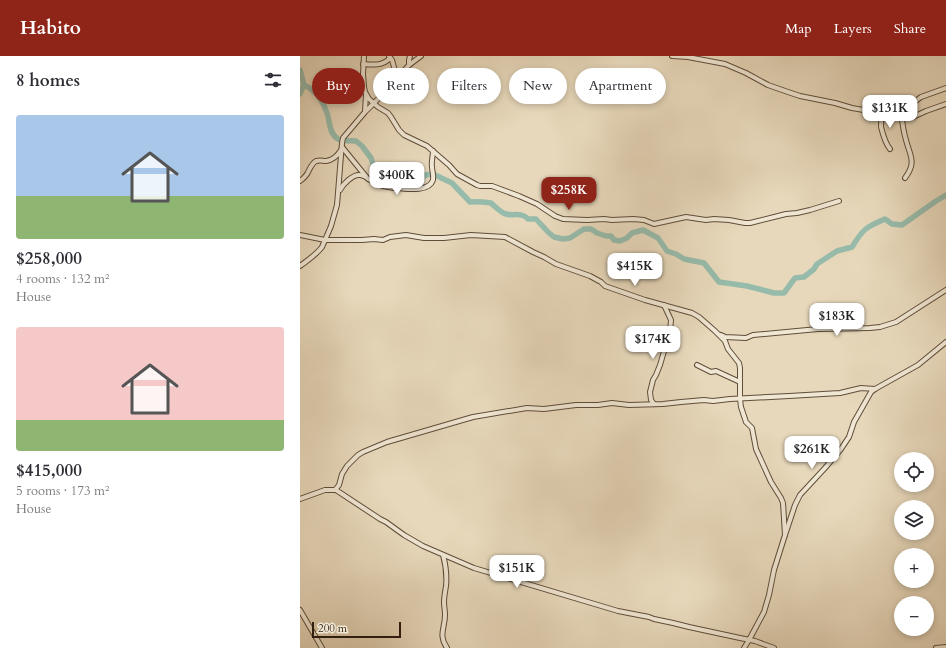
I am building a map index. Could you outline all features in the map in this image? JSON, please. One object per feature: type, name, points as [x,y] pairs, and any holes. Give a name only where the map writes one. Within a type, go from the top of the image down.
[{"type":"street","points":[[364,56],[364,86],[366,95],[365,112]]},
{"type":"street","points":[[409,65],[410,56]]},
{"type":"street","points":[[406,68],[421,56]]},
{"type":"street","points":[[672,56],[688,57],[725,64],[768,85],[800,96],[881,113],[901,112],[921,97],[946,88]]},
{"type":"street","points":[[363,64],[382,64],[387,61],[389,57],[392,60],[394,68]]},
{"type":"street","points":[[366,95],[373,102]]},
{"type":"street","points":[[300,266],[318,253],[322,247],[335,211],[343,138],[373,104]]},
{"type":"street","points":[[375,104],[388,113],[404,135],[422,143],[433,151],[457,174],[477,186],[492,186],[519,196],[537,204],[554,216],[563,219],[634,219],[644,220],[654,224],[686,217],[750,223],[810,210],[839,201]]},
{"type":"street","points":[[902,118],[911,118],[946,104]]},
{"type":"street","points":[[901,112],[902,125],[912,159],[912,165],[905,178]]},
{"type":"street","points":[[881,113],[881,126],[886,144],[890,150]]},
{"type":"street","points":[[342,146],[368,178]]},
{"type":"street","points":[[300,181],[305,177],[315,162],[318,160],[326,161],[335,157],[342,146]]},
{"type":"street","points":[[338,192],[342,185],[356,175],[362,175],[377,184],[388,188],[425,188],[433,179],[433,151]]},
{"type":"street","points":[[300,235],[325,240],[383,240],[390,237],[406,235],[424,238],[444,238],[470,235],[505,237],[532,252],[544,256],[556,264],[590,276],[605,286],[696,315],[719,334],[739,362],[741,407],[746,422],[752,428],[756,449],[771,482],[783,503],[785,535]]},
{"type":"street","points":[[719,334],[725,337],[746,338],[753,335],[811,330],[873,328],[896,322],[946,290]]},
{"type":"street","points":[[654,404],[651,400],[650,392],[670,331],[670,320],[664,305]]},
{"type":"street","points":[[744,648],[764,612],[774,570],[795,505],[800,495],[841,449],[849,437],[854,422],[871,392],[918,365],[946,342]]},
{"type":"street","points":[[697,365],[711,372],[716,372],[740,382]]},
{"type":"street","points":[[335,490],[339,485],[342,474],[347,466],[358,455],[364,452],[388,442],[460,420],[488,414],[527,408],[544,409],[612,403],[629,405],[670,404],[704,400],[713,401],[840,393],[865,388],[875,389]]},
{"type":"street","points":[[300,500],[326,490],[335,490],[415,541],[474,568],[618,611],[749,640],[774,648]]},
{"type":"street","points":[[444,555],[446,574],[444,603],[445,616],[442,637],[447,648]]},
{"type":"street","points":[[300,610],[322,648]]},
{"type":"street","points":[[936,648],[946,647]]},
{"type":"waterway","points":[[300,70],[304,85],[300,94]]},
{"type":"waterway","points":[[304,85],[316,93],[321,100],[327,113],[331,131],[335,137],[342,140],[356,141],[362,146],[371,158],[373,164],[379,170],[382,180],[387,184],[393,184],[402,180],[414,183],[425,175],[433,174],[452,183],[470,202],[491,203],[500,211],[509,215],[521,215],[528,219],[536,219],[554,237],[563,239],[570,238],[584,229],[591,229],[597,233],[611,236],[614,240],[620,241],[627,238],[632,233],[643,230],[658,238],[667,251],[684,259],[704,263],[719,282],[747,286],[774,293],[784,293],[795,278],[804,277],[814,269],[817,264],[837,251],[852,247],[862,232],[873,224],[885,219],[892,224],[902,225],[946,195]]}]
